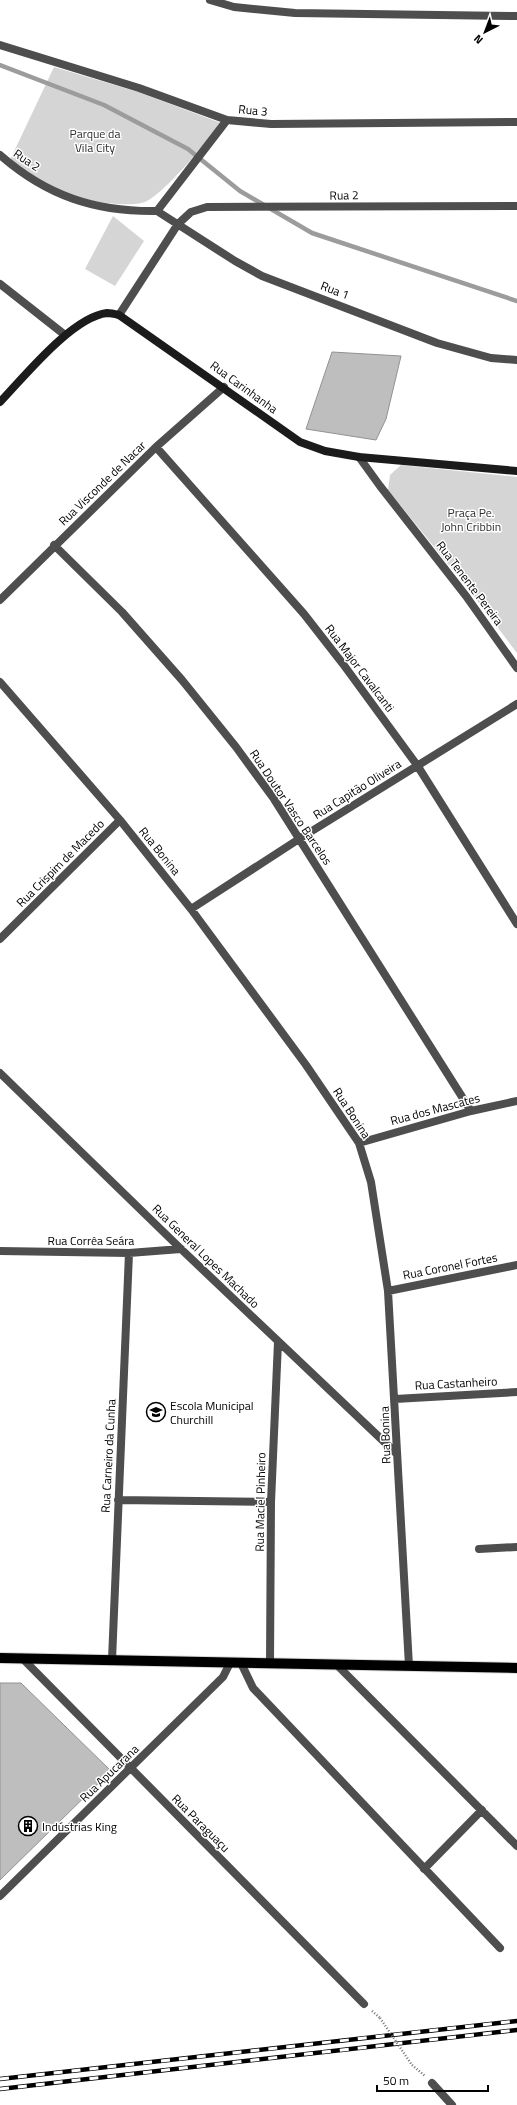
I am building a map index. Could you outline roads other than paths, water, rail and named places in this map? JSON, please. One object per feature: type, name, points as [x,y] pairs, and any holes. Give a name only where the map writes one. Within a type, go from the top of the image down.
[{"type":"main road","points":[[0,1658],[517,1668]]},
{"type":"street","points":[[210,0],[234,7],[294,14],[517,16]]},
{"type":"street","name":"Rua 3","points":[[0,45],[139,88],[227,120],[271,124],[517,122]]},
{"type":"street","points":[[157,211],[227,120]]},
{"type":"street","name":"Rua 2","points":[[0,155],[49,189],[82,203],[132,211],[157,211]]},
{"type":"street","name":"Rua 2","points":[[119,315],[178,224],[197,208],[517,206]]},
{"type":"street","name":"Rua 1","points":[[157,211],[235,261],[262,276],[437,343],[491,358],[517,360]]},
{"type":"street","points":[[0,284],[65,335]]},
{"type":"street","points":[[0,402],[65,335],[92,318],[107,313],[119,315]]},
{"type":"street","name":"Rua Carinhanha","points":[[119,315],[224,387],[300,442],[325,451],[360,457],[517,472]]},
{"type":"street","name":"Rua Visconde de Nacar","points":[[0,600],[54,545],[156,447],[224,387]]},
{"type":"street","name":"Rua Major Cavalcanti","points":[[156,447],[304,614],[417,765],[517,924]]},
{"type":"street","name":"Rua Tenente Pereira","points":[[360,457],[380,486],[466,596],[517,668]]},
{"type":"street","name":"Rua Doutor Vasco Barcelos","points":[[54,545],[122,612],[207,710],[270,793],[471,1111]]},
{"type":"street","name":"Rua Bonina","points":[[0,682],[120,820],[191,910],[306,1065],[359,1143],[371,1182],[388,1291],[409,1666]]},
{"type":"street","name":"Rua Capitão Oliveira","points":[[191,910],[299,839],[517,704]]},
{"type":"street","name":"Rua Crispim de Macedo","points":[[0,939],[120,820]]},
{"type":"street","name":"Rua General Lopes Machado","points":[[0,1073],[181,1249],[397,1454]]},
{"type":"street","name":"Rua dos Mascates","points":[[359,1143],[471,1111],[517,1100]]},
{"type":"street","name":"Rua Corrêa Seára","points":[[0,1251],[129,1253],[181,1249]]},
{"type":"street","name":"Rua Carneiro da Cunha","points":[[112,1660],[129,1253]]},
{"type":"street","name":"Rua Coronel Fortes","points":[[388,1291],[517,1265]]},
{"type":"street","name":"Rua Maciel Pinheiro","points":[[270,1663],[271,1502],[278,1342]]},
{"type":"street","name":"Rua Castanheiro","points":[[395,1399],[517,1392]]},
{"type":"street","points":[[118,1500],[271,1502]]},
{"type":"street","points":[[479,1549],[517,1547]]},
{"type":"street","name":"Rua Paraguaçu","points":[[22,1658],[364,2004]]},
{"type":"street","name":"Rua Apucarana","points":[[0,1896],[223,1677],[230,1663]]},
{"type":"street","points":[[241,1663],[253,1688],[500,1948]]},
{"type":"street","points":[[337,1665],[517,1846]]},
{"type":"street","points":[[424,1869],[482,1810]]},
{"type":"street","points":[[432,2083],[452,2105]]},
{"type":"waterway","points":[[0,65],[104,105],[188,149],[240,191],[312,233],[517,301]]},
{"type":"railway","points":[[0,2079],[517,2021]]},
{"type":"railway","points":[[0,2089],[517,2030]]},
{"type":"place","name":"Escola Municipal Churchill","points":[[156,1412]]},
{"type":"place","name":"Indústrias King","points":[[28,1826]]},
{"type":"park label","name":"Parque da Vila City","points":[[95,140]]},
{"type":"park label","name":"Praça Pe. John Cribbin","points":[[471,519]]}]
